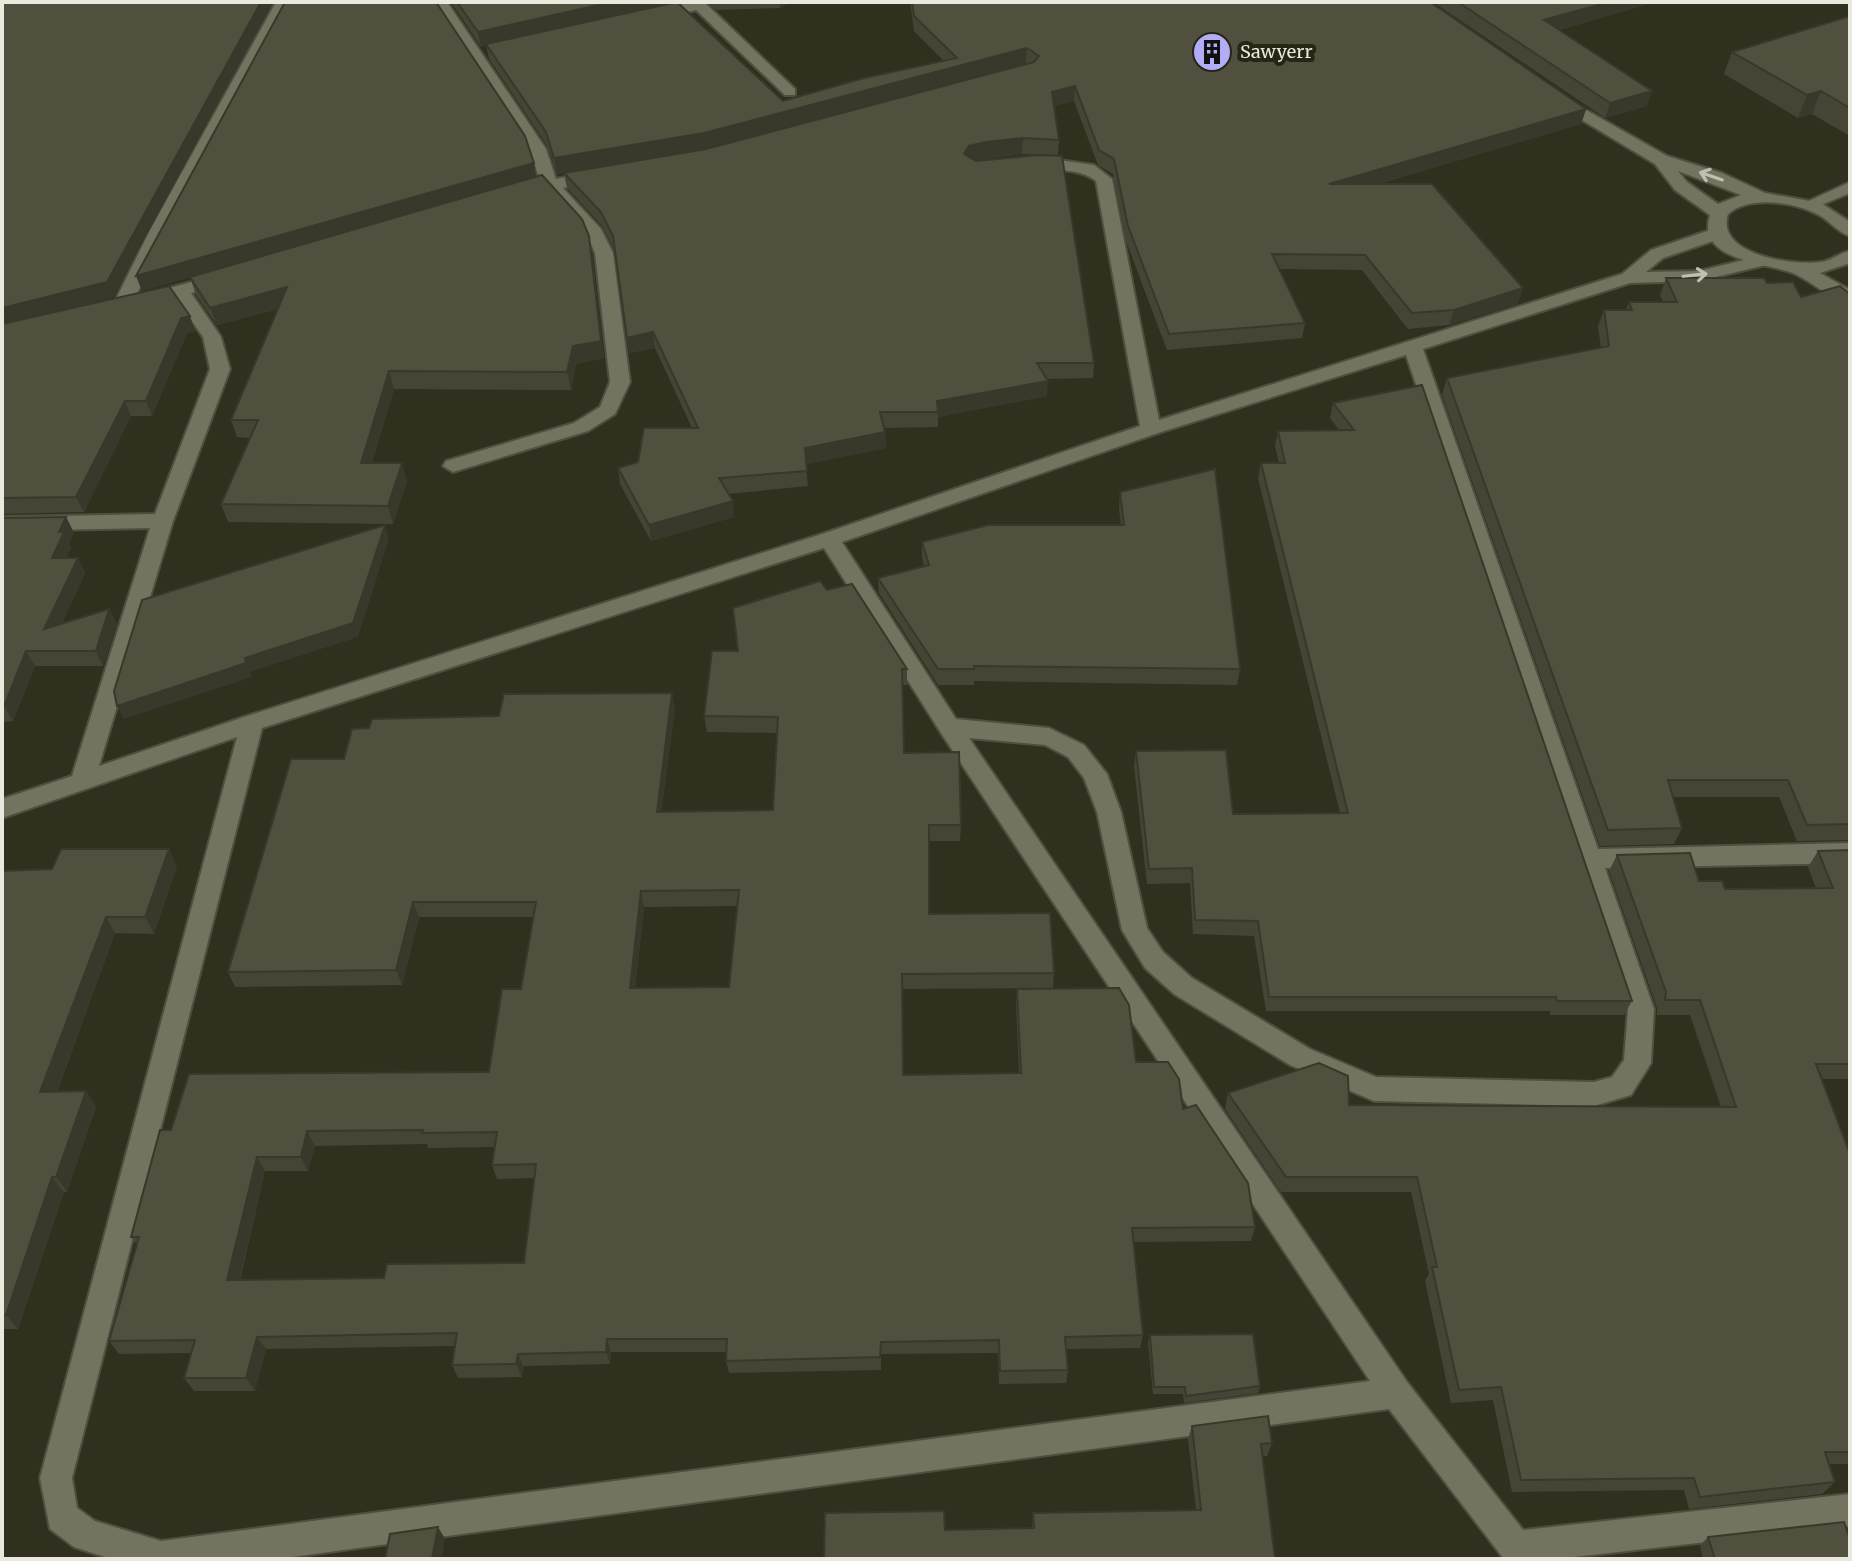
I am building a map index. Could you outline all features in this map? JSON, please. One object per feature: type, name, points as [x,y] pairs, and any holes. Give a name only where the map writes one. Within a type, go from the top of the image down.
[{"type":"street","points":[[239,274],[115,307],[281,5],[286,2]]},
{"type":"street","points":[[440,2],[481,54],[538,149],[549,183],[595,233],[604,253],[620,382],[608,410],[581,427],[453,466]]},
{"type":"street","points":[[1548,92],[1661,160],[1716,177],[1759,197]]},
{"type":"street","points":[[1661,160],[1681,186],[1719,213]]},
{"type":"street","points":[[1017,166],[1060,163],[1092,168],[1104,179],[1151,429]]},
{"type":"street","points":[[505,196],[549,183],[621,171]]},
{"type":"street","points":[[1809,205],[1850,187]]},
{"type":"street","points":[[1850,230],[1833,216],[1784,198],[1759,197],[1728,205],[1719,213],[1716,223],[1719,233],[1742,253],[1760,261],[1799,269],[1829,267],[1850,256]]},
{"type":"street","points":[[1628,278],[1657,254],[1719,233]]},
{"type":"street","points":[[2,809],[252,723],[829,539],[1151,429],[1628,278],[1699,276],[1760,261]]},
{"type":"street","points":[[1799,269],[1850,298]]},
{"type":"street","points":[[83,779],[163,521],[220,369],[220,352],[213,335],[180,291]]},
{"type":"street","points":[[949,727],[1049,737],[1076,751],[1095,774],[1109,812],[1135,930],[1154,960],[1183,986],[1300,1057],[1374,1089],[1594,1094],[1621,1087],[1637,1063],[1641,1009],[1413,348]]},
{"type":"street","points":[[2,524],[163,521]]},
{"type":"street","points":[[829,539],[949,727],[1396,1393],[1521,1553],[1850,1510]]},
{"type":"street","points":[[252,723],[56,1478],[62,1517],[86,1535],[160,1558],[1396,1393]]},
{"type":"street","points":[[1587,859],[1850,853]]},
{"type":"lane","points":[[641,18],[698,3],[790,92]]},
{"type":"building","points":[[2,2],[261,2],[107,282],[2,308]]},
{"type":"building","points":[[285,2],[436,2],[525,136],[534,163],[136,276]]},
{"type":"building","points":[[457,2],[612,2],[478,32]]},
{"type":"building","points":[[677,2],[783,101],[864,78],[957,58],[914,16],[912,2],[1430,2],[1586,109],[1329,184],[1432,184],[1523,288],[1454,310],[1412,313],[1365,255],[1272,254],[1305,323],[1169,334],[1128,226],[1114,159],[1099,150],[1075,86],[1052,92],[1059,140],[1023,138],[986,142],[969,146],[964,154],[976,161],[1062,156],[1094,363],[1037,363],[1048,381],[937,401],[938,412],[880,412],[885,432],[805,448],[807,471],[719,478],[733,501],[649,525],[618,468],[638,462],[644,428],[698,428],[653,332],[627,338],[613,236],[601,212],[564,173],[706,149],[1034,62],[1039,56],[1027,48],[704,133],[554,158],[546,132],[486,44]]},
{"type":"building","points":[[1458,2],[1609,2],[1544,20],[1652,91],[1610,103]]},
{"type":"building","points":[[1850,16],[1850,108],[1821,91],[1807,95],[1732,52]]},
{"type":"building","points":[[542,175],[582,219],[589,236],[601,341],[573,346],[567,372],[389,371],[361,463],[402,463],[388,506],[221,504],[258,420],[231,420],[287,287],[210,308],[190,277]]},
{"type":"building","points":[[1666,278],[1764,278],[1767,283],[1793,282],[1801,297],[1840,286],[1850,294],[1850,824],[1807,825],[1788,780],[1668,780],[1682,828],[1608,830],[1447,378],[1609,346],[1604,310],[1632,310],[1629,302],[1677,302]]},
{"type":"building","points":[[169,286],[190,316],[181,318],[146,401],[125,401],[76,497],[2,498],[2,324]]},
{"type":"building","points":[[1422,385],[1632,1001],[1557,1001],[1556,997],[1269,997],[1258,921],[1195,920],[1192,868],[1149,869],[1136,751],[1226,750],[1233,814],[1348,813],[1261,463],[1285,463],[1278,431],[1354,430],[1333,403]]},
{"type":"building","points":[[1215,469],[1240,669],[974,666],[974,669],[938,669],[878,578],[929,565],[922,542],[988,525],[1124,525],[1120,492]]},
{"type":"building","points":[[66,517],[59,532],[64,532],[52,558],[78,558],[44,629],[109,609],[96,651],[26,651],[2,706],[2,518]]},
{"type":"building","points":[[385,525],[353,623],[245,658],[246,663],[117,706],[114,691],[142,600]]},
{"type":"building","points":[[820,581],[827,590],[852,584],[907,669],[902,669],[904,753],[959,752],[961,825],[929,825],[929,914],[1050,913],[1054,973],[902,974],[903,1075],[1021,1073],[1017,989],[1119,988],[1129,1005],[1136,1062],[1168,1062],[1179,1079],[1183,1109],[1196,1105],[1248,1183],[1255,1227],[1132,1228],[1143,1335],[1065,1337],[1068,1370],[1000,1371],[999,1340],[881,1342],[880,1357],[726,1361],[727,1339],[607,1339],[606,1352],[518,1354],[516,1364],[452,1365],[457,1333],[257,1337],[246,1378],[184,1378],[195,1340],[109,1341],[139,1237],[131,1237],[160,1130],[171,1130],[189,1074],[489,1072],[502,989],[521,989],[536,902],[413,902],[396,970],[228,972],[291,759],[344,759],[352,729],[369,728],[372,719],[499,716],[504,694],[672,693],[657,812],[773,810],[778,717],[704,716],[712,651],[738,651],[733,608]],"holes":[[[739,890],[729,987],[630,988],[641,891]],[[423,1130],[422,1133],[497,1132],[492,1165],[536,1164],[524,1263],[387,1264],[384,1278],[227,1280],[257,1157],[301,1157],[307,1131]]]},
{"type":"building","points":[[61,849],[169,849],[145,917],[106,917],[40,1092],[86,1091],[56,1177],[52,1177],[6,1315],[2,1316],[2,871],[52,869]]},
{"type":"building","points":[[1850,850],[1850,1064],[1816,1064],[1850,1154],[1850,1452],[1825,1452],[1835,1482],[1700,1497],[1694,1478],[1521,1480],[1501,1387],[1459,1390],[1432,1267],[1437,1267],[1417,1177],[1286,1177],[1228,1093],[1319,1063],[1348,1076],[1349,1105],[1736,1107],[1700,1000],[1665,1000],[1666,992],[1617,855],[1690,853],[1699,881],[1722,881],[1725,889],[1833,888],[1818,851]]},
{"type":"building","points":[[1253,1334],[1260,1386],[1186,1396],[1185,1387],[1154,1387],[1150,1335]]},
{"type":"building","points":[[1268,1416],[1272,1443],[1261,1444],[1275,1559],[824,1559],[825,1513],[944,1511],[945,1530],[1034,1528],[1033,1513],[1201,1510],[1192,1426]]},
{"type":"building","points":[[1844,1522],[1850,1539],[1850,1559],[1715,1559],[1708,1537]]},
{"type":"building","points":[[438,1527],[432,1559],[385,1559],[390,1534]]},
{"type":"place","name":"Sawyerr","points":[[1212,52]]}]
